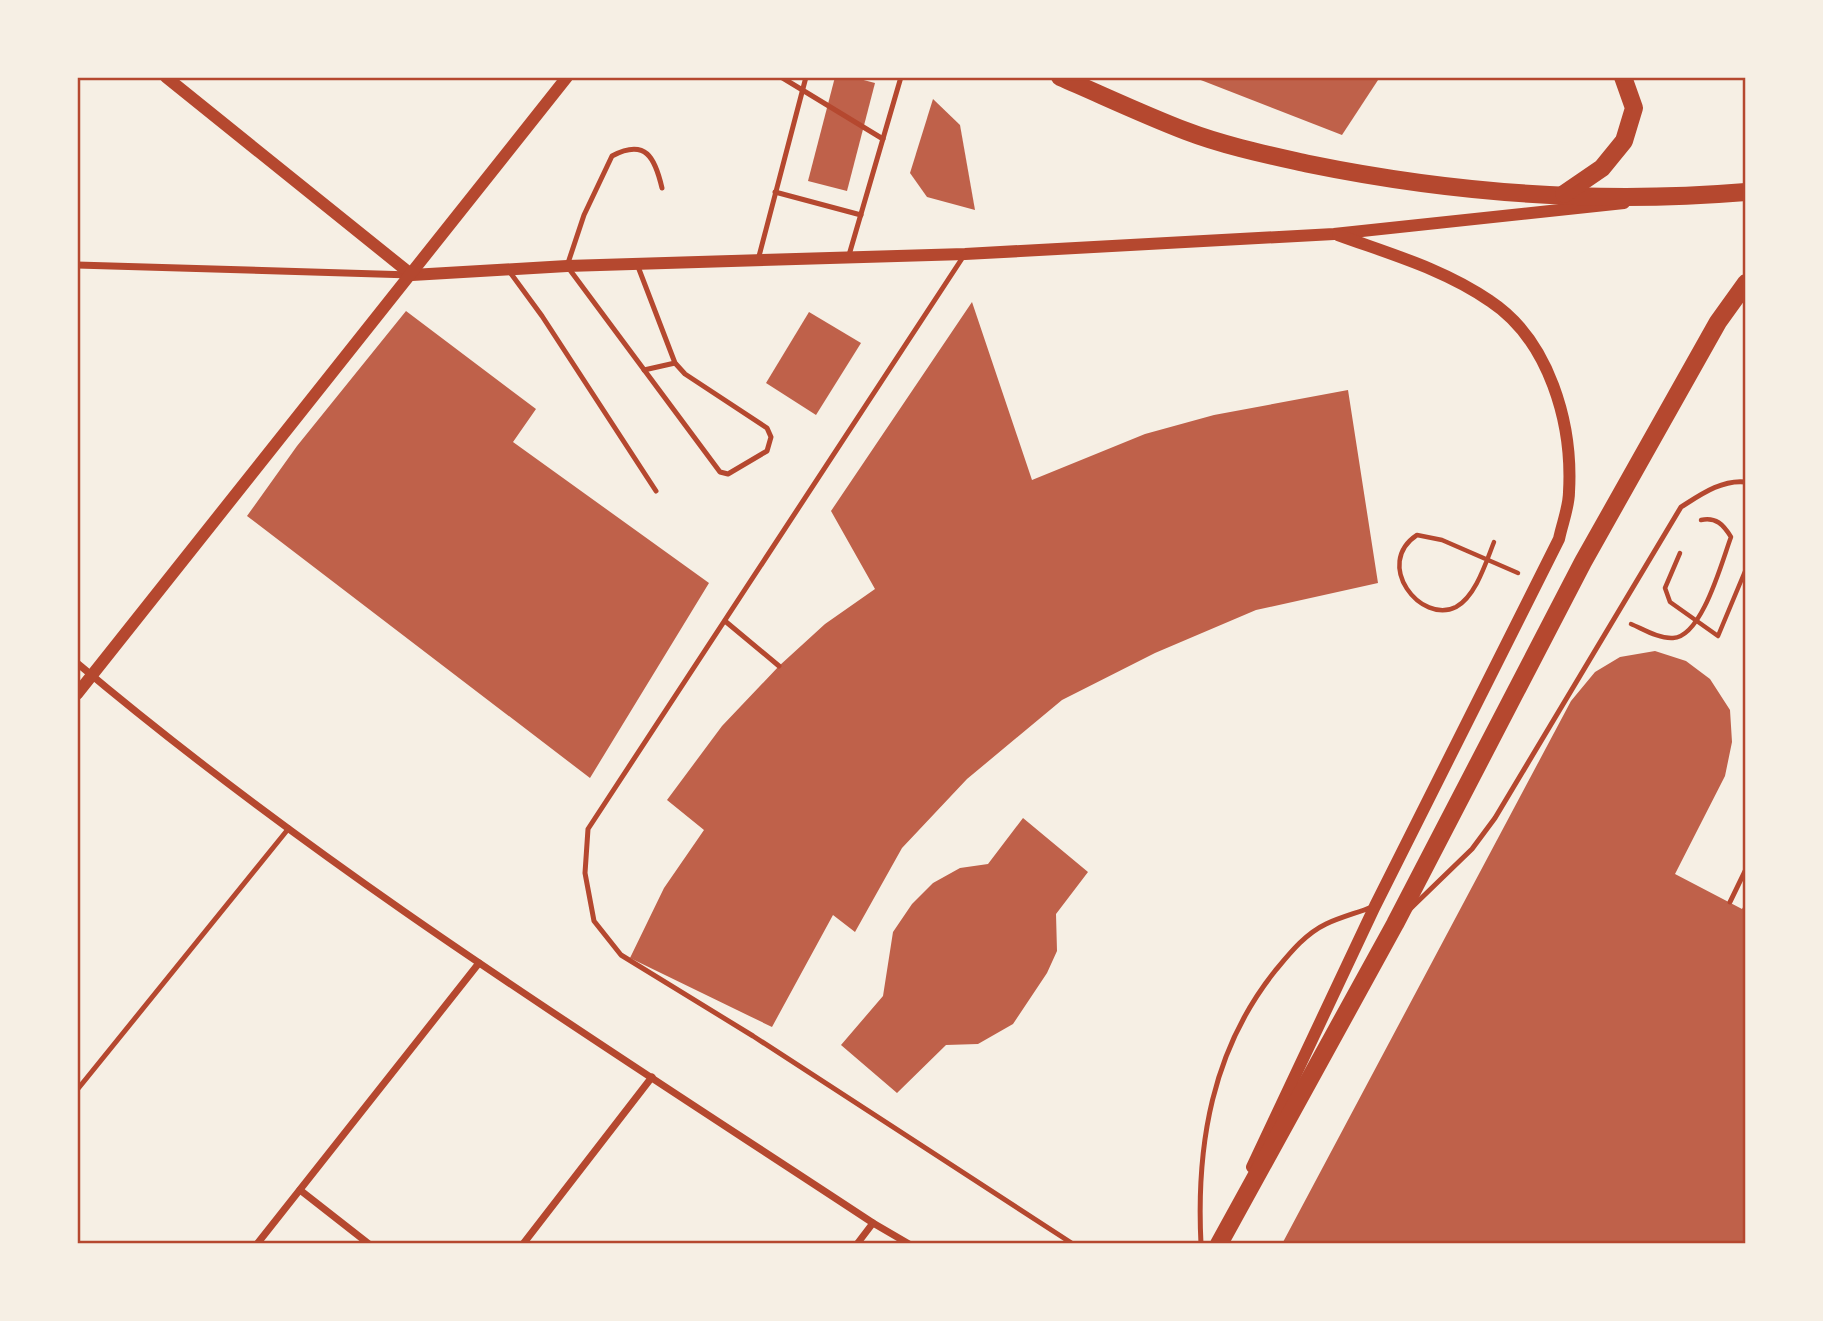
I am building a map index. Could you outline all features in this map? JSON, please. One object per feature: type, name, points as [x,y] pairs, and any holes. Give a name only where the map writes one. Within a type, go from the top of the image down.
[{"type":"main road","points":[[1060,77],[1188,132],[1274,156],[1379,178],[1564,194],[1687,197],[1746,192]]},
{"type":"main road","points":[[1564,194],[1602,168],[1623,141],[1634,108],[1623,77]]},
{"type":"main road","points":[[1218,1244],[1395,924],[1583,562],[1718,322],[1746,283]]},
{"type":"street","points":[[166,77],[412,275]]},
{"type":"street","points":[[77,694],[567,77]]},
{"type":"street","points":[[77,265],[412,275],[849,255],[965,254],[1334,234],[1687,197]]},
{"type":"street","points":[[1218,1244],[1375,906],[1548,563],[1559,539],[1570,492],[1566,442],[1555,383],[1523,331],[1492,302],[1433,269],[1334,234]]},
{"type":"street","points":[[77,663],[289,828],[479,963],[873,1223],[909,1244]]},
{"type":"street","points":[[257,1244],[479,963]]},
{"type":"street","points":[[523,1244],[652,1077]]},
{"type":"street","points":[[300,1190],[369,1244]]},
{"type":"street","points":[[857,1244],[873,1223]]},
{"type":"lane","points":[[781,77],[883,139]]},
{"type":"lane","points":[[758,260],[806,77]]},
{"type":"lane","points":[[849,255],[901,77]]},
{"type":"lane","points":[[636,264],[675,363],[685,374],[767,428],[771,437],[767,450],[728,474],[722,473],[567,266],[584,215],[612,156],[631,149],[648,154],[657,165],[662,188]]},
{"type":"lane","points":[[775,192],[861,215]]},
{"type":"lane","points":[[965,254],[588,829],[585,873],[594,921],[621,955],[753,1036],[1073,1244]]},
{"type":"lane","points":[[509,271],[542,316],[656,491]]},
{"type":"lane","points":[[644,370],[675,363]]},
{"type":"lane","points":[[1395,924],[1472,849],[1495,818],[1681,507],[1704,492],[1735,480],[1746,482]]},
{"type":"lane","points":[[725,621],[779,666]]},
{"type":"lane","points":[[77,1090],[289,828]]},
{"type":"lane","points":[[1730,902],[1746,869]]},
{"type":"lane","points":[[1201,1244],[1198,1196],[1203,1137],[1215,1082],[1239,1026],[1257,994],[1293,948],[1325,924],[1375,906]]},
{"type":"path","points":[[1482,572],[1494,542]]},
{"type":"path","points":[[1690,615],[1718,636],[1746,569]]},
{"type":"building","points":[[835,77],[852,77],[875,83],[847,191],[808,181]]},
{"type":"building","points":[[1193,77],[1380,77],[1342,135]]},
{"type":"building","points":[[933,99],[960,125],[975,210],[927,197],[910,173]]},
{"type":"building","points":[[972,302],[1032,480],[1145,434],[1214,415],[1348,390],[1378,583],[1256,610],[1155,653],[1062,700],[967,779],[902,848],[855,932],[833,915],[772,1027],[630,958],[664,888],[704,830],[667,800],[722,726],[779,666],[825,624],[875,589],[831,511]]},
{"type":"building","points":[[406,311],[536,409],[513,442],[709,583],[590,778],[247,516],[297,446]]},
{"type":"building","points":[[809,312],[861,343],[816,415],[766,383]]},
{"type":"building","points":[[1655,651],[1686,661],[1710,679],[1730,710],[1732,742],[1725,776],[1675,874],[1742,909],[1746,902],[1746,1244],[1282,1244],[1571,701],[1595,672],[1620,657]]},
{"type":"building","points":[[1023,818],[1088,872],[1056,914],[1057,951],[1047,973],[1013,1024],[978,1044],[946,1045],[897,1093],[841,1045],[883,996],[893,932],[912,904],[933,883],[960,868],[988,864]]}]
